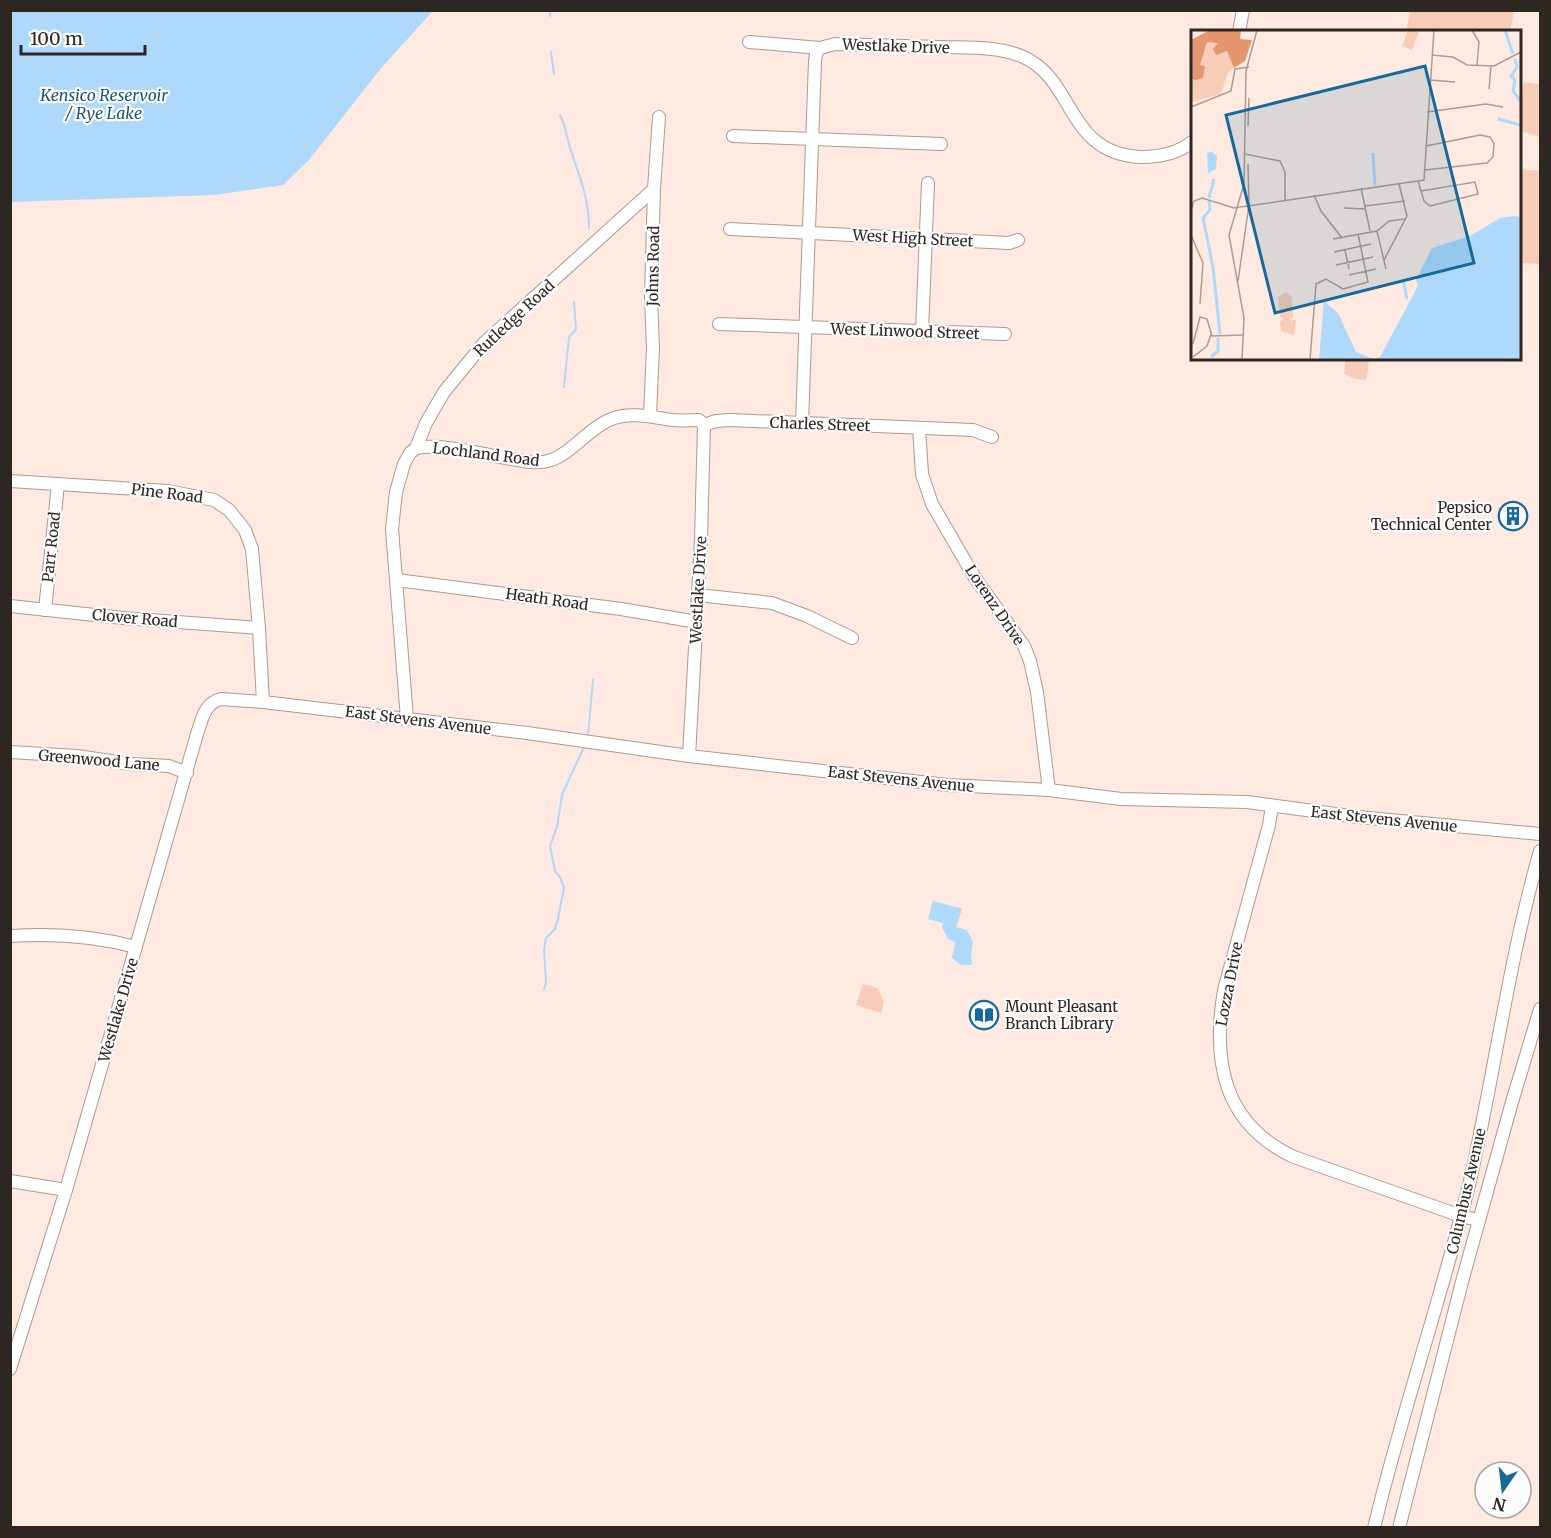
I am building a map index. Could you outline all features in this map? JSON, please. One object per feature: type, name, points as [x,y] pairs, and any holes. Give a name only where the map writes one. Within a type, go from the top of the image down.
[{"type":"street","points":[[1239,30],[1243,10]]},
{"type":"street","points":[[749,42],[820,48]]},
{"type":"street","name":"Westlake Drive","points":[[802,423],[814,61],[820,48],[835,44],[981,48],[1009,52],[1031,61],[1040,68],[1057,87],[1082,129],[1090,138],[1111,151],[1137,157],[1156,156],[1176,152],[1191,143]]},
{"type":"street","name":"Johns Road","points":[[650,415],[653,348],[651,297],[654,189],[659,117]]},
{"type":"street","points":[[733,136],[941,144]]},
{"type":"street","points":[[922,332],[928,183]]},
{"type":"street","name":"Rutledge Road","points":[[407,719],[392,529],[394,505],[404,464],[416,448],[432,411],[444,392],[484,343],[654,189]]},
{"type":"street","name":"West High Street","points":[[730,229],[926,237],[1009,243],[1018,240]]},
{"type":"street","name":"West Linwood Street","points":[[719,324],[1005,334]]},
{"type":"street","name":"Charles Street","points":[[650,415],[676,420],[699,420],[705,425],[730,420],[973,430],[992,437]]},
{"type":"street","name":"Lochland Road","points":[[416,448],[462,451],[530,463],[549,461],[608,420],[650,415]]},
{"type":"street","name":"Westlake Drive","points":[[689,756],[705,425]]},
{"type":"street","name":"Lorenz Drive","points":[[919,428],[922,474],[932,504],[975,578],[1024,646],[1030,661],[1037,692],[1049,790]]},
{"type":"street","name":"Pine Road","points":[[10,481],[168,491],[214,500],[229,510],[245,530],[252,549],[260,628],[263,702]]},
{"type":"street","name":"Parr Road","points":[[45,610],[58,484]]},
{"type":"street","name":"Heath Road","points":[[397,580],[621,609],[697,622]]},
{"type":"street","points":[[698,595],[772,603],[807,616],[852,638]]},
{"type":"street","name":"Clover Road","points":[[10,606],[123,618],[260,628]]},
{"type":"street","name":"Westlake Drive","points":[[10,1369],[66,1190],[205,711],[210,703],[221,699],[263,702]]},
{"type":"street","name":"East Stevens Avenue","points":[[263,702],[527,733],[689,756],[948,785],[1049,790],[1121,799],[1217,801],[1540,834]]},
{"type":"street","name":"Greenwood Lane","points":[[10,752],[77,756],[131,764],[169,766],[187,773]]},
{"type":"street","name":"Lozza Drive","points":[[1272,806],[1269,825],[1229,970],[1220,1016],[1222,1071],[1233,1099],[1254,1130],[1284,1152],[1313,1165],[1461,1216],[1479,1220]]},
{"type":"street","name":"Columbus Avenue","points":[[1374,1527],[1461,1216],[1483,1120],[1516,946],[1540,851]]},
{"type":"street","points":[[10,936],[37,934],[77,936],[136,946]]},
{"type":"street","name":"Columbus Avenue","points":[[1399,1527],[1479,1220],[1540,1009]]},
{"type":"street","points":[[10,1181],[66,1190]]},
{"type":"shaded area","points":[[1410,10],[1514,11],[1510,30],[1406,30]]},
{"type":"shaded area","points":[[1524,82],[1540,84],[1540,137],[1521,131],[1521,102]]},
{"type":"shaded area","points":[[1521,169],[1540,171],[1540,264],[1521,263]]},
{"type":"shaded area","points":[[1346,360],[1369,360],[1365,380],[1344,374]]},
{"type":"shaded area","points":[[863,984],[878,988],[884,1002],[881,1013],[856,1005]]},
{"type":"water","name":"Kensico Reservoir / Rye Lake","points":[[10,11],[433,11],[382,67],[309,160],[283,185],[214,195],[11,202]]},
{"type":"water","points":[[933,901],[962,909],[956,927],[967,930],[973,942],[972,965],[961,965],[951,957],[955,942],[948,939],[942,927],[943,923],[928,919]]},
{"type":"waterway","points":[[550,10],[550,16]]},
{"type":"waterway","points":[[551,52],[554,74]]},
{"type":"waterway","points":[[560,115],[583,189],[589,228]]},
{"type":"waterway","points":[[564,387],[569,337],[576,329],[574,302]]},
{"type":"waterway","points":[[588,735],[593,680]]},
{"type":"waterway","points":[[544,990],[546,938],[555,929],[564,888],[555,871],[550,846],[557,827],[562,795],[583,749]]},
{"type":"place","name":"Pepsico Technical Center","points":[[1513,516]]},
{"type":"place","name":"Mount Pleasant Branch Library","points":[[984,1015]]}]
